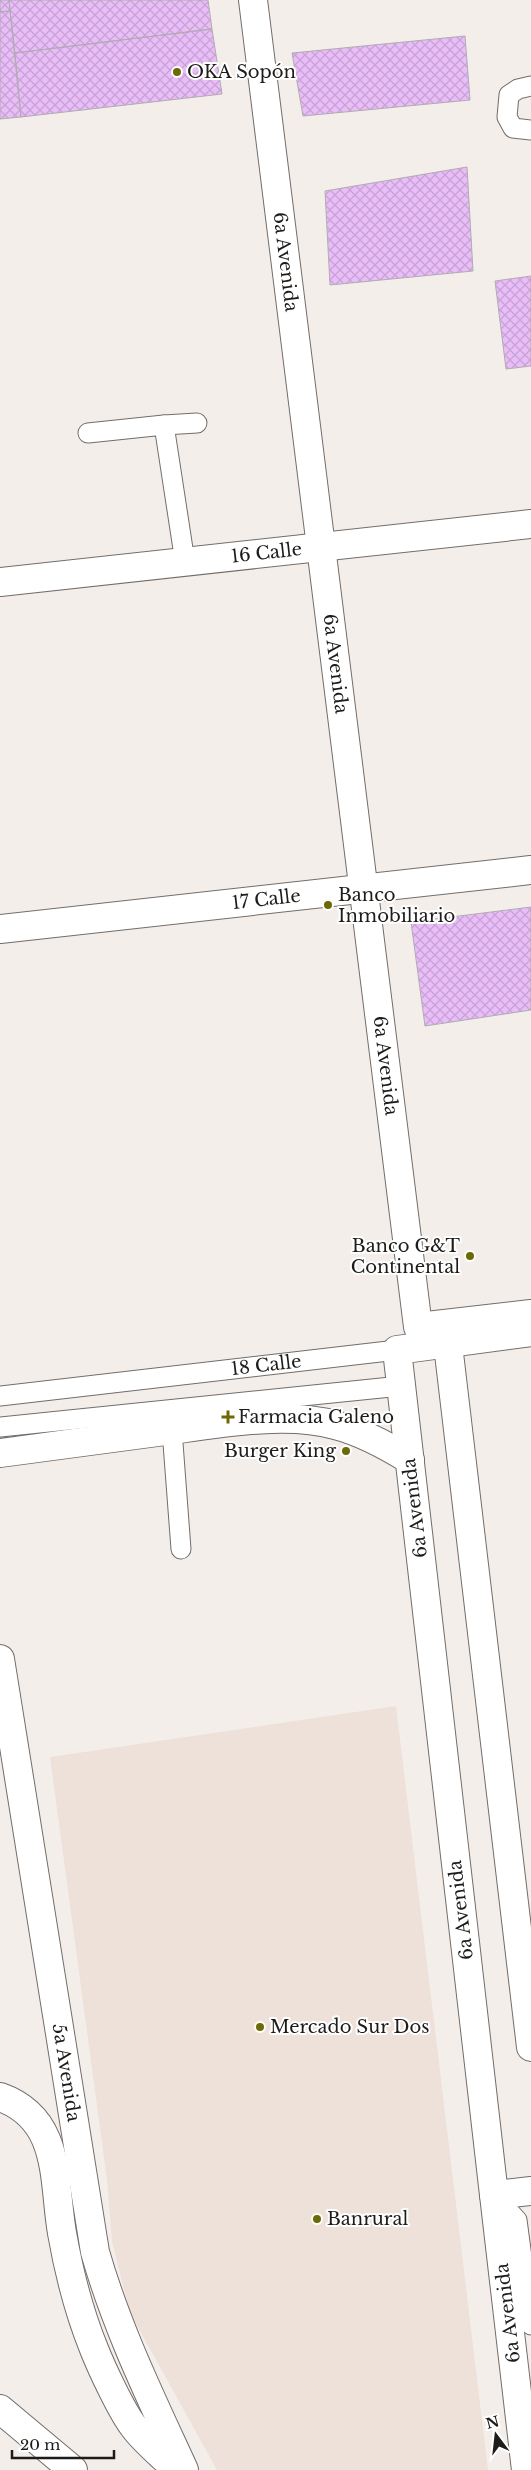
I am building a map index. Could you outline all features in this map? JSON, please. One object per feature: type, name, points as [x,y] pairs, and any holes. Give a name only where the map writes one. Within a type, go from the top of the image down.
[{"type":"street","name":"6a Avenida","points":[[253,0],[418,1327],[531,1314]]},
{"type":"street","name":"16 Calle","points":[[0,582],[531,524]]},
{"type":"street","name":"17 Calle","points":[[0,929],[531,870]]},
{"type":"street","name":"18 Calle","points":[[397,1350],[448,1345],[531,1332]]},
{"type":"street","points":[[448,1345],[531,2047]]},
{"type":"street","name":"6a Avenida","points":[[397,1350],[526,2470]]},
{"type":"street","points":[[0,1453],[222,1423],[300,1420],[334,1424],[388,1446],[410,1460]]},
{"type":"street","name":"5a Avenida","points":[[0,1659],[95,2252],[109,2299],[134,2364],[184,2470]]},
{"type":"street","points":[[0,2097],[28,2113],[39,2125],[50,2151],[58,2198],[61,2231],[70,2273],[94,2350],[134,2427],[177,2470]]},
{"type":"street","points":[[494,2195],[531,2191]]},
{"type":"street","points":[[0,2409],[73,2470]]},
{"type":"lane","points":[[531,86],[518,89],[509,96],[507,117],[513,128],[531,130]]},
{"type":"lane","points":[[88,433],[197,423]]},
{"type":"lane","points":[[164,425],[185,562]]},
{"type":"lane","name":"18 Calle","points":[[0,1396],[397,1350]]},
{"type":"lane","name":"18 Calle","points":[[0,1427],[402,1386]]},
{"type":"lane","points":[[172,1430],[181,1549]]},
{"type":"lane","points":[[494,2195],[517,2220],[531,2325]]},
{"type":"shaded area","name":"Mercado Sur Dos","points":[[396,1706],[488,2470],[217,2470],[130,2313],[112,2241],[107,2180],[50,1757]]},
{"type":"building","points":[[0,0],[9,0],[10,11],[0,12]]},
{"type":"building","points":[[9,0],[208,0],[212,29],[15,53]]},
{"type":"building","points":[[10,11],[21,117],[0,119],[0,12]]},
{"type":"building","points":[[212,29],[222,94],[21,117],[15,53]]},
{"type":"building","points":[[465,36],[470,100],[303,116],[292,53]]},
{"type":"building","points":[[467,167],[473,271],[330,285],[325,191]]},
{"type":"building","points":[[531,276],[531,366],[506,369],[495,281]]},
{"type":"building","points":[[531,907],[531,1010],[425,1026],[411,922]]},
{"type":"place","name":"OKA Sopón","points":[[177,72]]},
{"type":"place","name":"Banco Inmobiliario","points":[[328,905]]},
{"type":"place","name":"Banco G&T Continental","points":[[470,1256]]},
{"type":"place","name":"Farmacia Galeno","points":[[228,1417]]},
{"type":"place","name":"Burger King","points":[[346,1451]]},
{"type":"place","name":"Mercado Sur Dos","points":[[260,2027]]},
{"type":"place","name":"Banrural","points":[[317,2219]]}]
